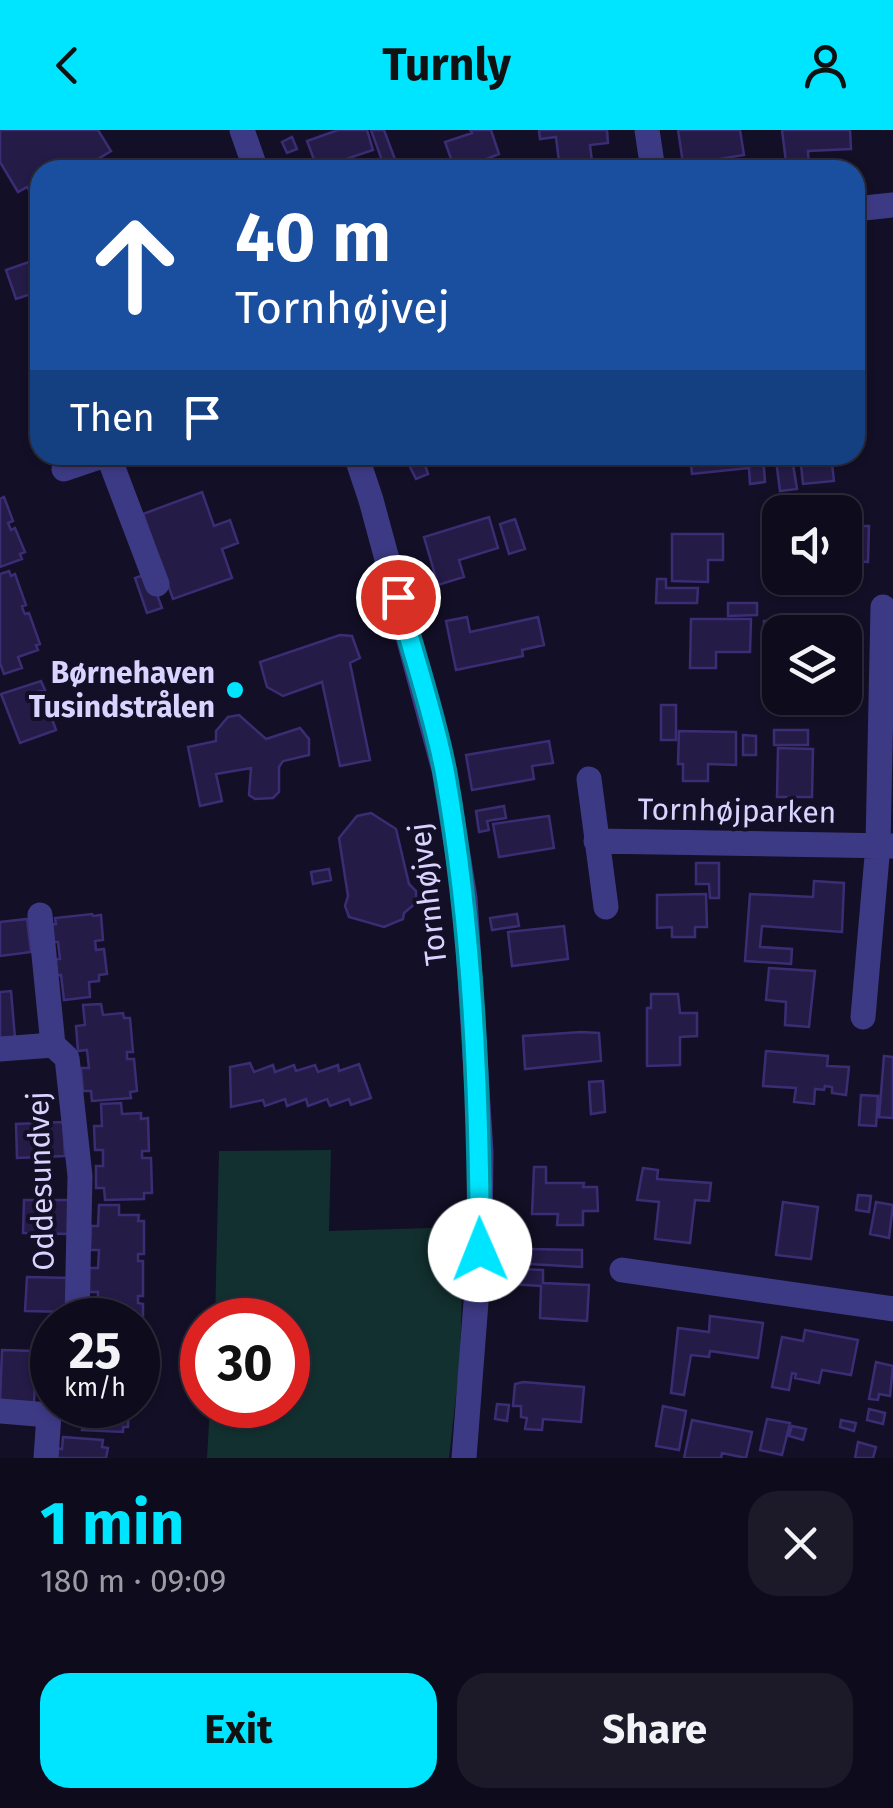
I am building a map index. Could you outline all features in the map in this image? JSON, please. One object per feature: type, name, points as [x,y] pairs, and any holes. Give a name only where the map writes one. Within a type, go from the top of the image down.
[{"type":"street","points":[[242,130],[252,160]]},
{"type":"street","points":[[646,130],[650,160]]},
{"type":"street","points":[[865,208],[893,205]]},
{"type":"street","points":[[64,468],[74,465]]},
{"type":"street","points":[[110,465],[157,584]]},
{"type":"street","name":"Tornhøjvej","points":[[359,465],[444,770],[465,898],[478,1097],[480,1250],[464,1458]]},
{"type":"street","name":"Tornhøjparken","points":[[863,1016],[885,845],[883,607]]},
{"type":"street","name":"Tornhøjparken","points":[[588,779],[606,907]]},
{"type":"street","name":"Tornhøjparken","points":[[596,842],[885,845]]},
{"type":"street","name":"Oddesundvej","points":[[40,915],[53,1046]]},
{"type":"street","name":"Oddesundvej","points":[[0,1048],[53,1046],[68,1058],[80,1176],[77,1298]]},
{"type":"street","points":[[622,1270],[893,1310]]},
{"type":"street","points":[[0,1412],[30,1411]]},
{"type":"street","points":[[46,1458],[52,1428]]},
{"type":"green space","points":[[331,1150],[329,1231],[464,1227],[460,1360],[449,1458],[207,1458],[209,1428],[310,1428],[310,1298],[216,1298],[219,1151]]},
{"type":"building","points":[[0,130],[98,130],[111,151],[96,160],[30,160],[30,192],[27,187],[18,192],[0,162]]},
{"type":"building","points":[[338,130],[367,130],[373,150],[346,160],[314,160],[307,141]]},
{"type":"building","points":[[371,130],[384,130],[395,160],[382,160]]},
{"type":"building","points":[[470,130],[491,130],[499,154],[484,160],[451,160],[445,142],[472,133]]},
{"type":"building","points":[[539,130],[607,130],[608,143],[590,145],[592,160],[559,160],[556,137],[540,139]]},
{"type":"building","points":[[678,130],[740,130],[744,155],[682,160]]},
{"type":"building","points":[[782,130],[850,130],[851,149],[808,151],[808,160],[786,160]]},
{"type":"building","points":[[292,137],[297,149],[287,153],[282,142]]},
{"type":"building","points":[[30,262],[30,294],[16,299],[6,270]]},
{"type":"building","points":[[409,465],[425,465],[428,474],[416,479]]},
{"type":"building","points":[[691,465],[764,465],[765,482],[750,484],[749,468],[692,474]]},
{"type":"building","points":[[777,465],[793,465],[797,489],[780,491]]},
{"type":"building","points":[[801,465],[832,465],[834,481],[803,484]]},
{"type":"building","points":[[202,492],[214,526],[230,520],[238,543],[222,549],[232,578],[173,599],[143,514]]},
{"type":"building","points":[[4,497],[13,521],[8,523],[11,530],[15,528],[25,552],[20,554],[22,559],[0,567],[0,499]]},
{"type":"building","points":[[489,517],[498,548],[459,560],[464,577],[438,585],[424,537]]},
{"type":"building","points":[[515,519],[525,549],[509,554],[500,524]]},
{"type":"building","points":[[862,526],[869,526],[868,562],[862,562]]},
{"type":"building","points":[[672,534],[723,534],[723,560],[708,560],[708,582],[672,581]]},
{"type":"building","points":[[9,571],[11,576],[15,574],[26,605],[23,610],[29,613],[40,644],[36,645],[38,650],[18,657],[22,668],[4,674],[0,663],[0,574]]},
{"type":"building","points":[[144,575],[152,581],[162,608],[147,613],[135,578]]},
{"type":"building","points":[[657,579],[666,579],[666,588],[698,588],[697,603],[656,603]]},
{"type":"building","points":[[728,603],[757,603],[757,615],[728,616]]},
{"type":"building","points":[[467,617],[470,632],[538,617],[544,645],[522,650],[523,656],[456,670],[446,621]]},
{"type":"building","points":[[691,619],[751,619],[750,652],[716,652],[716,668],[690,668]]},
{"type":"building","points":[[340,635],[352,636],[360,658],[350,663],[370,760],[340,766],[322,682],[283,696],[267,687],[260,662]]},
{"type":"building","points":[[41,681],[45,690],[37,692],[46,718],[51,716],[56,730],[20,743],[1,694]]},
{"type":"building","points":[[661,705],[676,705],[676,740],[661,740]]},
{"type":"building","points":[[239,715],[266,739],[300,728],[309,739],[309,755],[283,761],[279,767],[279,792],[273,798],[255,799],[249,795],[251,768],[216,774],[222,801],[200,806],[188,747],[216,741],[216,731],[228,717]]},
{"type":"building","points":[[774,730],[808,730],[808,745],[774,745]]},
{"type":"building","points":[[679,731],[736,732],[736,765],[708,764],[708,781],[683,781],[683,764],[678,764]]},
{"type":"building","points":[[743,735],[756,736],[756,755],[743,755]]},
{"type":"building","points":[[549,741],[553,763],[532,766],[534,779],[472,790],[466,755]]},
{"type":"building","points":[[778,748],[813,749],[812,797],[777,797]]},
{"type":"building","points":[[504,806],[506,818],[487,821],[489,830],[479,832],[476,811]]},
{"type":"building","points":[[371,813],[396,829],[409,884],[416,891],[416,903],[404,913],[403,919],[384,927],[349,917],[345,906],[348,896],[339,838],[357,816]]},
{"type":"building","points":[[549,816],[554,848],[499,857],[493,824]]},
{"type":"building","points":[[696,863],[719,863],[719,898],[710,898],[709,884],[696,884]]},
{"type":"building","points":[[329,869],[331,880],[313,884],[311,872]]},
{"type":"building","points":[[814,881],[844,883],[842,932],[762,926],[760,947],[792,949],[791,964],[745,961],[750,894],[813,897]]},
{"type":"building","points":[[706,894],[707,927],[695,927],[695,937],[672,937],[672,927],[657,928],[657,895]]},
{"type":"building","points":[[517,914],[519,926],[492,930],[490,918]]},
{"type":"building","points":[[101,915],[103,940],[95,941],[96,950],[104,949],[107,974],[99,975],[99,981],[89,982],[90,997],[64,1000],[61,975],[52,976],[51,960],[60,959],[58,942],[50,942],[49,925],[56,924],[55,918]]},
{"type":"building","points":[[27,919],[31,952],[0,956],[0,922]]},
{"type":"building","points":[[564,926],[568,959],[512,966],[508,932]]},
{"type":"building","points":[[769,968],[815,971],[809,1027],[785,1025],[786,1002],[766,1000]]},
{"type":"building","points":[[11,991],[15,1038],[0,1040],[0,992]]},
{"type":"building","points":[[651,994],[678,994],[680,1013],[697,1013],[697,1036],[680,1037],[680,1065],[647,1066],[647,1008],[651,1008]]},
{"type":"building","points":[[101,1004],[103,1015],[123,1013],[124,1018],[130,1018],[133,1052],[127,1052],[127,1059],[134,1059],[137,1091],[130,1092],[131,1098],[92,1101],[91,1091],[83,1091],[81,1068],[89,1068],[87,1050],[78,1051],[76,1026],[85,1025],[83,1005]]},
{"type":"building","points":[[599,1033],[601,1061],[525,1069],[523,1036]]},
{"type":"building","points":[[766,1051],[828,1056],[827,1066],[849,1067],[846,1095],[832,1093],[832,1087],[825,1086],[824,1090],[815,1089],[814,1104],[794,1102],[796,1088],[763,1086]]},
{"type":"building","points":[[884,1056],[893,1057],[893,1118],[879,1117]]},
{"type":"building","points":[[250,1063],[254,1072],[273,1065],[275,1072],[294,1065],[296,1071],[315,1065],[318,1072],[338,1065],[339,1071],[359,1064],[371,1098],[351,1105],[349,1099],[330,1106],[327,1099],[308,1106],[306,1099],[287,1106],[285,1099],[265,1106],[263,1100],[231,1107],[230,1067]]},
{"type":"building","points":[[603,1081],[605,1112],[591,1114],[589,1082]]},
{"type":"building","points":[[861,1095],[878,1096],[876,1126],[859,1125]]},
{"type":"building","points":[[121,1103],[122,1114],[141,1113],[141,1119],[148,1118],[149,1151],[142,1151],[142,1158],[151,1158],[152,1193],[144,1193],[144,1199],[105,1200],[104,1188],[96,1188],[96,1166],[103,1166],[103,1150],[95,1150],[94,1126],[102,1126],[101,1104]]},
{"type":"building","points":[[63,1122],[65,1156],[17,1158],[16,1124]]},
{"type":"building","points":[[534,1167],[546,1167],[546,1183],[597,1187],[598,1211],[583,1211],[583,1225],[557,1225],[558,1214],[532,1214]]},
{"type":"building","points":[[643,1168],[658,1170],[657,1179],[711,1183],[709,1201],[695,1200],[690,1243],[655,1239],[659,1202],[637,1200]]},
{"type":"building","points":[[858,1195],[871,1196],[869,1212],[856,1210]]},
{"type":"building","points":[[24,1200],[70,1200],[70,1234],[23,1233]]},
{"type":"building","points":[[783,1202],[818,1207],[811,1259],[776,1255]]},
{"type":"building","points":[[876,1202],[893,1205],[889,1238],[870,1234]]},
{"type":"building","points":[[99,1205],[119,1205],[119,1215],[139,1215],[138,1221],[144,1221],[144,1254],[138,1254],[138,1261],[143,1261],[143,1296],[98,1298],[98,1292],[89,1292],[89,1268],[98,1268],[99,1250],[90,1250],[91,1226],[98,1226]]},
{"type":"building","points":[[529,1249],[582,1250],[582,1267],[529,1264]]},
{"type":"building","points":[[513,1265],[543,1270],[543,1283],[589,1285],[587,1321],[540,1318],[541,1286],[511,1284]]},
{"type":"building","points":[[27,1277],[72,1278],[71,1298],[30,1298],[30,1311],[25,1311]]},
{"type":"building","points":[[710,1316],[763,1323],[758,1358],[710,1351],[709,1357],[691,1355],[684,1395],[671,1393],[678,1328],[709,1332]]},
{"type":"building","points":[[805,1330],[858,1340],[851,1375],[822,1370],[819,1383],[795,1378],[792,1373],[789,1390],[772,1387],[782,1337],[803,1341]]},
{"type":"building","points":[[2,1350],[30,1351],[30,1404],[0,1402]]},
{"type":"building","points":[[876,1362],[893,1366],[890,1396],[879,1394],[878,1400],[869,1399]]},
{"type":"building","points":[[515,1384],[584,1387],[581,1422],[543,1419],[542,1430],[525,1429],[527,1418],[521,1417],[521,1406],[513,1406]]},
{"type":"building","points":[[497,1404],[509,1405],[507,1421],[495,1419]]},
{"type":"building","points":[[663,1406],[686,1411],[679,1450],[656,1446]]},
{"type":"building","points":[[869,1409],[885,1413],[883,1424],[867,1420]]},
{"type":"building","points":[[767,1419],[790,1423],[782,1455],[760,1450]]},
{"type":"building","points":[[692,1420],[752,1432],[746,1458],[722,1453],[721,1458],[684,1458]]},
{"type":"building","points":[[841,1420],[856,1423],[854,1431],[840,1427]]},
{"type":"building","points":[[792,1426],[806,1429],[803,1440],[789,1436]]},
{"type":"building","points":[[123,1428],[123,1432],[82,1430]]},
{"type":"building","points":[[63,1437],[103,1440],[102,1447],[108,1448],[106,1458],[52,1458],[53,1448],[62,1449]]},
{"type":"building","points":[[858,1442],[876,1447],[873,1458],[855,1458]]},
{"type":"place","name":"Børnehaven Tusindstrålen","points":[[235,690]]},
{"type":"route","points":[[398,597],[444,770],[465,898],[481,1152],[480,1250]]}]
